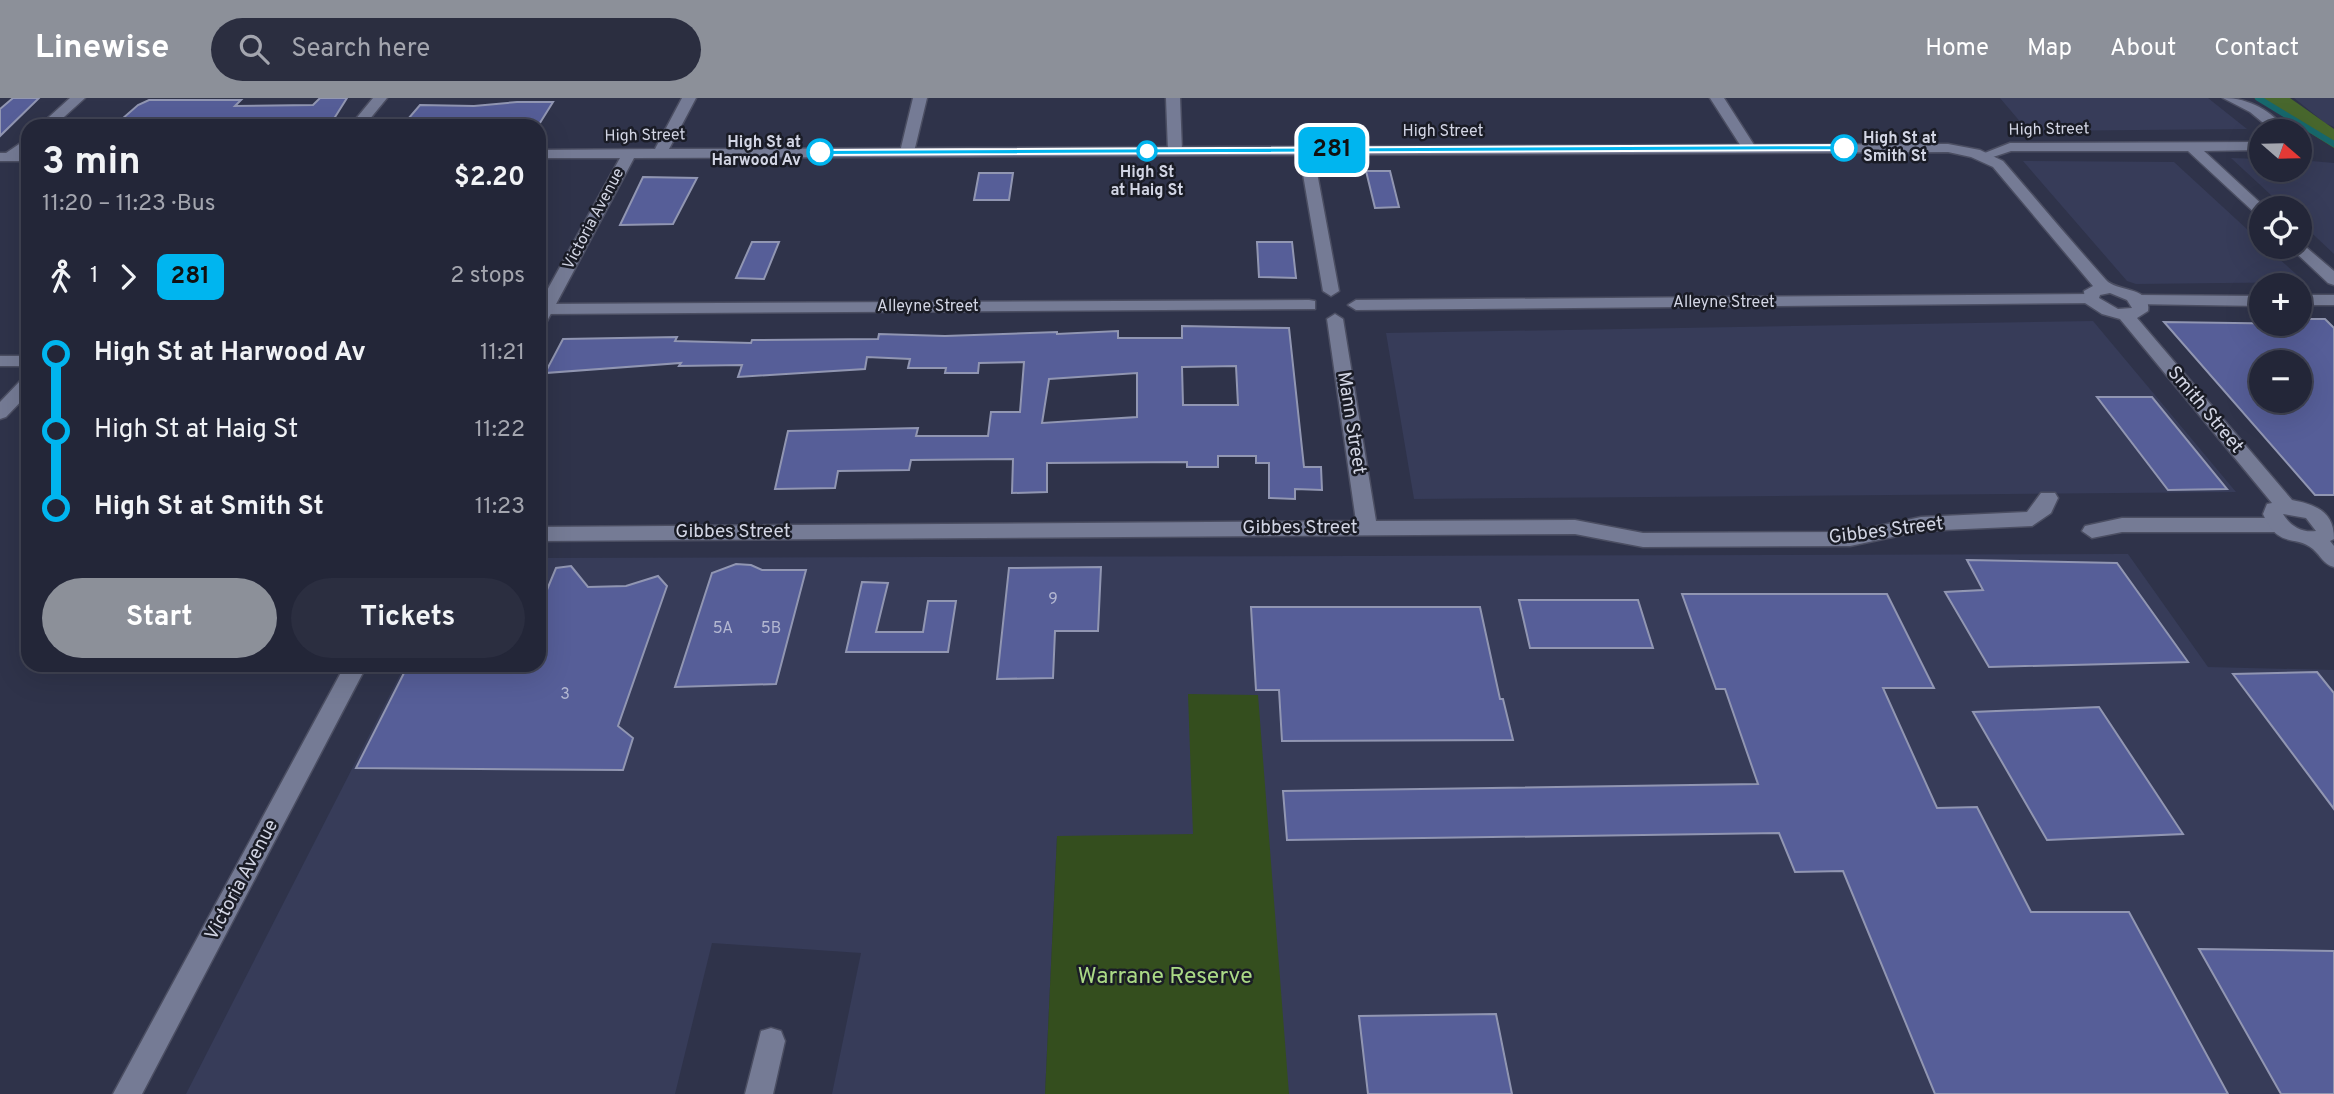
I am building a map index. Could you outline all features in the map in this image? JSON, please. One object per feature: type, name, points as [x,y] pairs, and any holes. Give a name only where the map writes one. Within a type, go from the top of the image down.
[{"type":"street","points":[[54,119],[78,98]]},
{"type":"street","points":[[363,119],[380,98]]},
{"type":"street","points":[[660,153],[689,98]]},
{"type":"street","points":[[907,152],[920,98]]},
{"type":"street","points":[[1173,98],[1175,151]]},
{"type":"street","points":[[1717,98],[1749,148]]},
{"type":"street","points":[[2230,98],[2255,109],[2267,119]]},
{"type":"street","points":[[2191,146],[2249,200]]},
{"type":"street","name":"High Street","points":[[546,154],[1948,148],[1983,156],[2010,147],[2249,146]]},
{"type":"street","points":[[5,157],[21,147]]},
{"type":"street","points":[[1306,150],[1331,291]]},
{"type":"street","name":"Victoria Avenue","points":[[546,308],[629,154]]},
{"type":"street","points":[[1983,156],[1998,164],[2108,311],[2249,302]]},
{"type":"street","points":[[2312,259],[2334,280]]},
{"type":"street","points":[[1331,291],[1345,294],[1356,305],[1353,313],[1335,319],[1320,316],[1309,305],[1317,294],[1331,291]]},
{"type":"street","name":"Alleyne Street","points":[[1356,305],[2097,294]]},
{"type":"street","points":[[2312,300],[2334,300]]},
{"type":"street","name":"Alleyne Street","points":[[546,315],[1309,305]]},
{"type":"street","name":"Smith Street","points":[[2131,308],[2282,515]]},
{"type":"street","name":"Mann Street","points":[[1335,319],[1367,528]]},
{"type":"street","points":[[0,361],[21,361]]},
{"type":"street","points":[[0,413],[21,390]]},
{"type":"street","name":"Gibbes Street","points":[[546,534],[1575,527],[1643,540],[1850,539],[1921,524],[2032,519],[2045,508],[2048,498]]},
{"type":"street","points":[[2092,531],[2122,525],[2282,515],[2301,508],[2324,526],[2334,561]]},
{"type":"street","points":[[2282,515],[2293,535],[2324,526]]},
{"type":"street","name":"Victoria Avenue","points":[[127,1094],[352,672]]},
{"type":"street","points":[[759,1094],[771,1041]]},
{"type":"shaded area","points":[[2000,98],[2208,98],[2247,129],[2028,131]]},
{"type":"shaded area","points":[[2294,98],[2334,98],[2334,127],[2325,123]]},
{"type":"shaded area","points":[[2231,158],[2249,159],[2249,175]]},
{"type":"shaded area","points":[[2023,161],[2174,162],[2249,231],[2249,259],[2279,259],[2295,273],[2249,273],[2249,283],[2136,284],[2127,281]]},
{"type":"shaded area","points":[[2312,161],[2334,163],[2334,254],[2312,233],[2312,196],[2272,196],[2257,182],[2312,182]]},
{"type":"shaded area","points":[[2093,321],[2236,492],[1414,499],[1386,333]]},
{"type":"shaded area","points":[[2128,554],[2208,667],[2334,670],[2334,1094],[1289,1094],[1057,837],[1045,1094],[832,1094],[861,953],[712,943],[675,1094],[186,1094],[401,672],[546,672],[546,558]]},
{"type":"green space","points":[[2254,98],[2290,98],[2334,129],[2334,148],[2312,134],[2312,119],[2288,119]]},
{"type":"green space","name":"Warrane Reserve","points":[[1188,694],[1258,695],[1289,1094],[1045,1094],[1057,836],[1193,834]]},
{"type":"building","points":[[13,98],[39,98],[0,136],[0,109]]},
{"type":"building","points":[[320,98],[347,98],[334,119],[122,119],[138,105],[149,100],[241,100],[235,106],[313,105]]},
{"type":"building","points":[[553,102],[542,119],[408,119],[420,105],[474,106]]},
{"type":"building","points":[[1366,171],[1390,171],[1399,207],[1375,208]]},
{"type":"building","points":[[979,173],[1013,173],[1009,200],[974,200]]},
{"type":"building","points":[[643,177],[697,178],[673,224],[620,225]]},
{"type":"building","points":[[752,242],[779,242],[764,279],[736,278]]},
{"type":"building","points":[[1257,242],[1292,242],[1296,278],[1259,277]]},
{"type":"building","points":[[2312,319],[2325,319],[2334,328],[2334,495],[2315,495],[2164,322],[2249,323],[2249,336],[2312,336]]},
{"type":"building","points":[[1182,326],[1289,328],[1304,467],[1321,467],[1322,490],[1295,489],[1295,499],[1269,498],[1269,463],[1256,463],[1256,456],[1218,456],[1218,467],[1187,467],[1187,462],[1047,463],[1047,492],[1012,493],[1013,459],[911,460],[909,470],[838,471],[835,488],[775,489],[788,431],[918,428],[916,436],[988,436],[991,412],[1020,412],[1024,362],[979,363],[978,373],[945,373],[946,368],[908,368],[910,359],[867,357],[865,369],[738,377],[742,365],[679,366],[681,363],[546,373],[563,339],[677,337],[675,341],[751,343],[752,340],[878,339],[879,334],[945,336],[1118,331],[1118,338],[1182,338]],"holes":[[[1236,366],[1238,405],[1183,405],[1182,367]],[[1137,373],[1137,417],[1042,423],[1049,379]]]},
{"type":"building","points":[[2097,397],[2152,397],[2227,489],[2168,490]]},
{"type":"building","points":[[1967,560],[2117,563],[2188,662],[1989,667],[1945,592],[1983,590]]},
{"type":"building","points":[[736,564],[751,565],[762,570],[806,570],[776,684],[675,687],[712,573]]},
{"type":"building","points":[[571,566],[588,587],[626,586],[658,576],[667,586],[618,726],[633,738],[623,770],[356,768],[404,672],[546,672],[546,592],[556,568]]},
{"type":"building","points":[[1101,567],[1098,631],[1055,631],[1053,678],[997,679],[1009,568]]},
{"type":"building","points":[[862,582],[888,583],[876,632],[923,632],[928,601],[956,601],[948,652],[846,652]]},
{"type":"building","points":[[1682,594],[1887,594],[1934,688],[1883,688],[1937,808],[1977,807],[2031,912],[2129,912],[2228,1094],[1935,1094],[1843,871],[1795,872],[1779,833],[1287,840],[1283,791],[1758,784],[1725,689],[1716,689]]},
{"type":"building","points":[[1519,600],[1638,600],[1653,648],[1530,648]]},
{"type":"building","points":[[1251,607],[1480,607],[1500,699],[1503,699],[1513,740],[1282,741],[1279,690],[1256,690]]},
{"type":"building","points":[[2317,672],[2334,693],[2334,809],[2233,674]]},
{"type":"building","points":[[2099,707],[2183,834],[2047,840],[1973,712]]},
{"type":"building","points":[[2199,949],[2334,951],[2334,1094],[2281,1094]]},
{"type":"building","points":[[1496,1014],[1512,1094],[1368,1094],[1359,1016]]},
{"type":"waterway","points":[[2258,98],[2334,144]]},
{"type":"bus line","name":"281","points":[[820,152],[1844,148]]},
{"type":"place","name":"High St at Smith St","points":[[1844,148]]},
{"type":"place","name":"High St at Haig St","points":[[1147,151]]},
{"type":"place","name":"High St at Harwood Av","points":[[820,152]]}]
